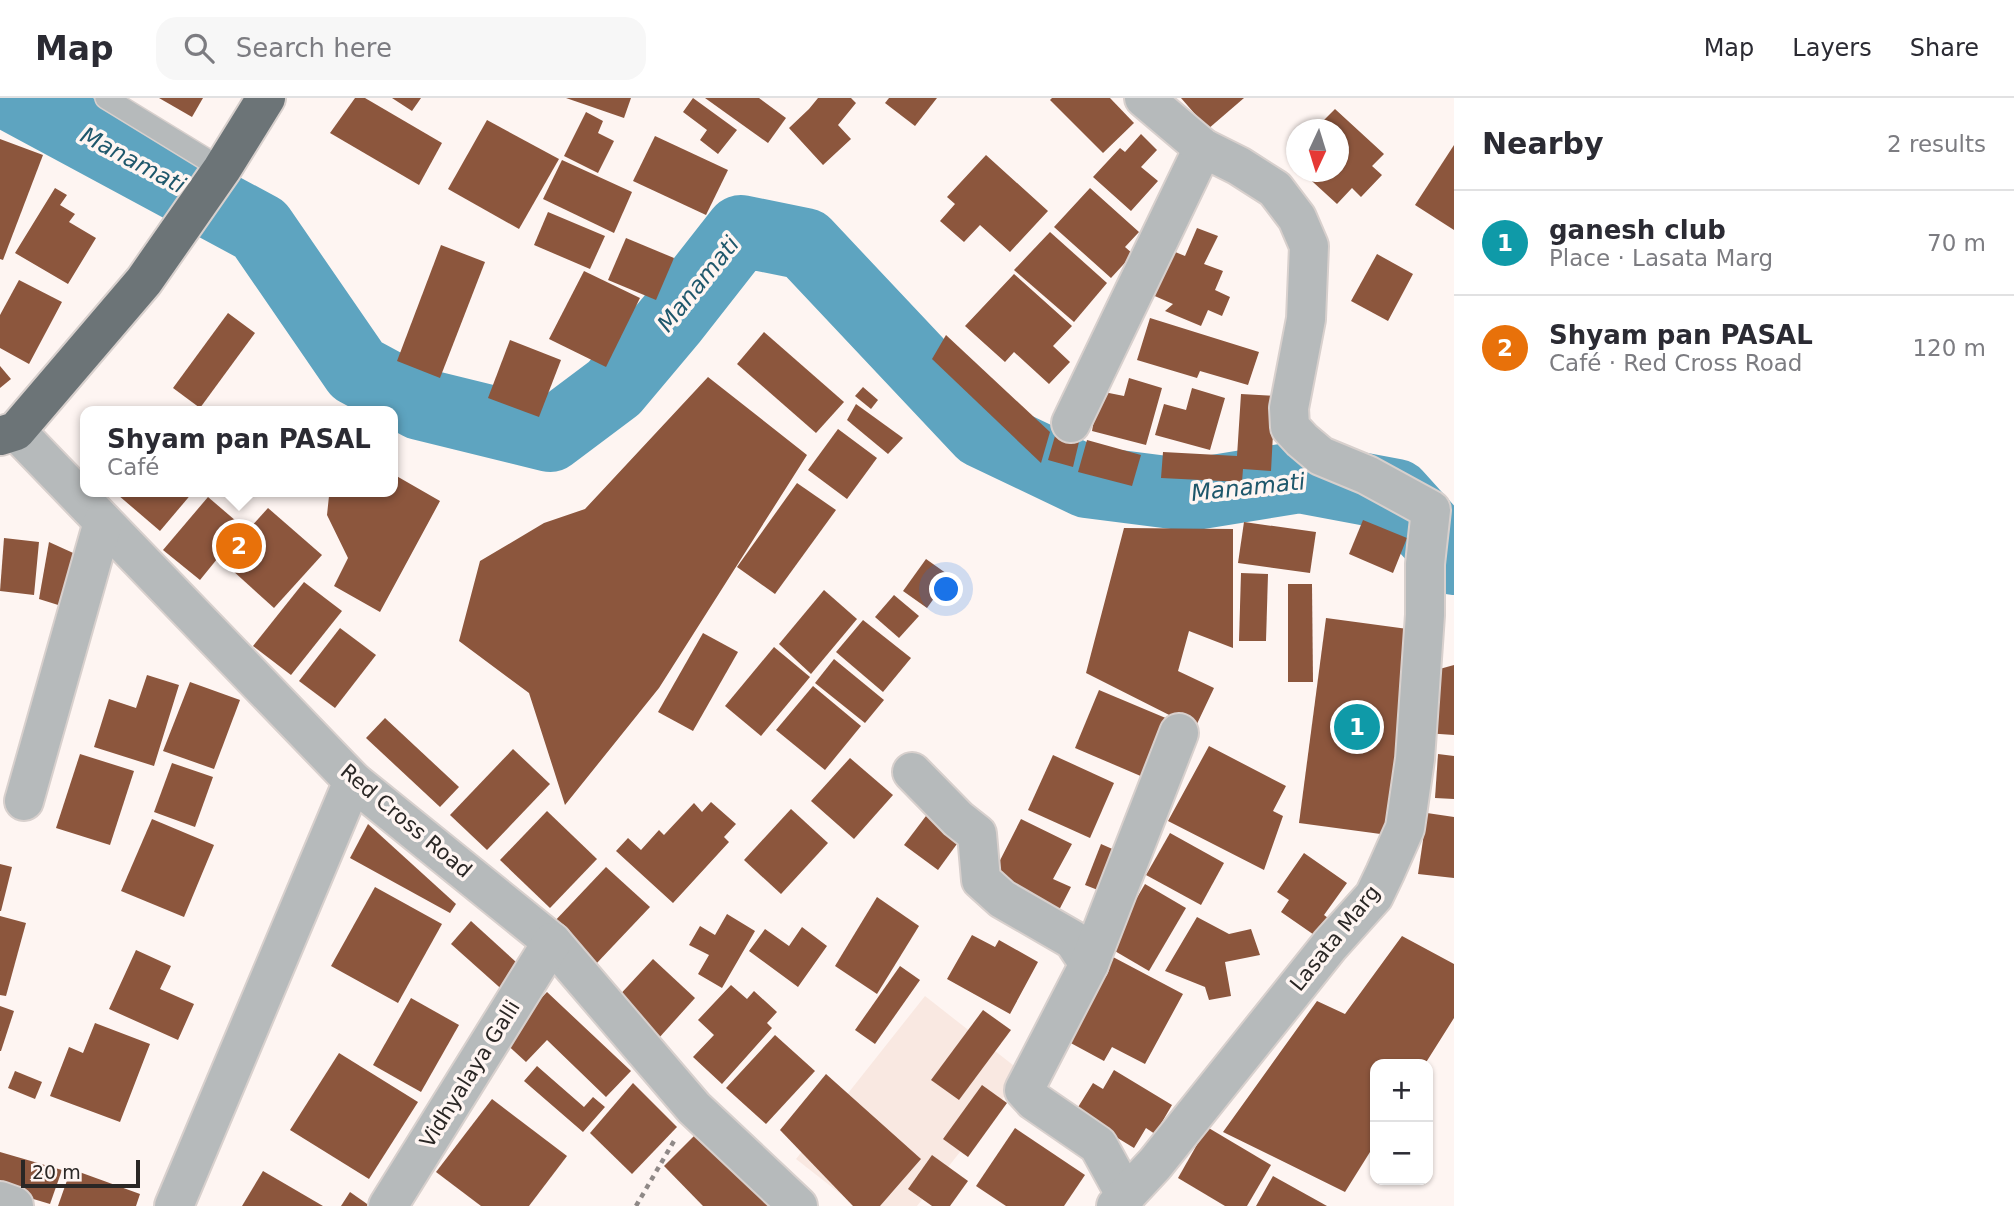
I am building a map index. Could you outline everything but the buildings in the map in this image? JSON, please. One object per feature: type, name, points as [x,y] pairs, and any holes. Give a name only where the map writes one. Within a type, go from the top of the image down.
[{"type":"highway","points":[[8,434],[144,281],[222,169],[266,98]]},
{"type":"street","points":[[1072,424],[1203,148],[1144,98]]},
{"type":"street","name":"Lasata Marg","points":[[1121,1201],[1155,1164],[1330,945],[1374,896],[1405,828],[1415,759],[1425,615],[1425,564],[1431,510],[1367,475],[1321,456],[1290,427],[1289,408],[1306,319],[1309,246],[1297,218],[1275,189],[1240,166],[1203,148]]},
{"type":"street","name":"Red Cross Road","points":[[8,434],[103,522],[353,780],[552,942],[694,1108],[798,1206]]},
{"type":"street","points":[[24,801],[103,522]]},
{"type":"street","points":[[1121,1201],[1098,1145],[1034,1101],[1024,1090],[1089,964],[1179,733]]},
{"type":"street","points":[[912,772],[958,819],[977,834],[981,880],[1002,899],[1073,940],[1089,964]]},
{"type":"street","points":[[174,1206],[353,780]]},
{"type":"street","name":"Vidhyalaya Galli","points":[[388,1206],[552,942]]},
{"type":"street","points":[[0,1201],[14,1206]]},
{"type":"lane","points":[[106,98],[222,169]]},
{"type":"path","points":[[636,1206],[694,1108]]},
{"type":"shaded area","points":[[925,996],[1023,1073],[917,1206],[856,1206],[796,1159]]},
{"type":"waterway","name":"Manamati","points":[[17,98],[260,229],[357,370],[420,404],[550,436],[614,388],[741,231],[805,244],[982,432],[1087,482],[1189,495],[1300,477],[1396,495],[1454,559]]},
{"type":"place","name":"Shyam pan PASAL","points":[[239,546]]},
{"type":"place","name":"ganesh club","points":[[1357,727]]}]
